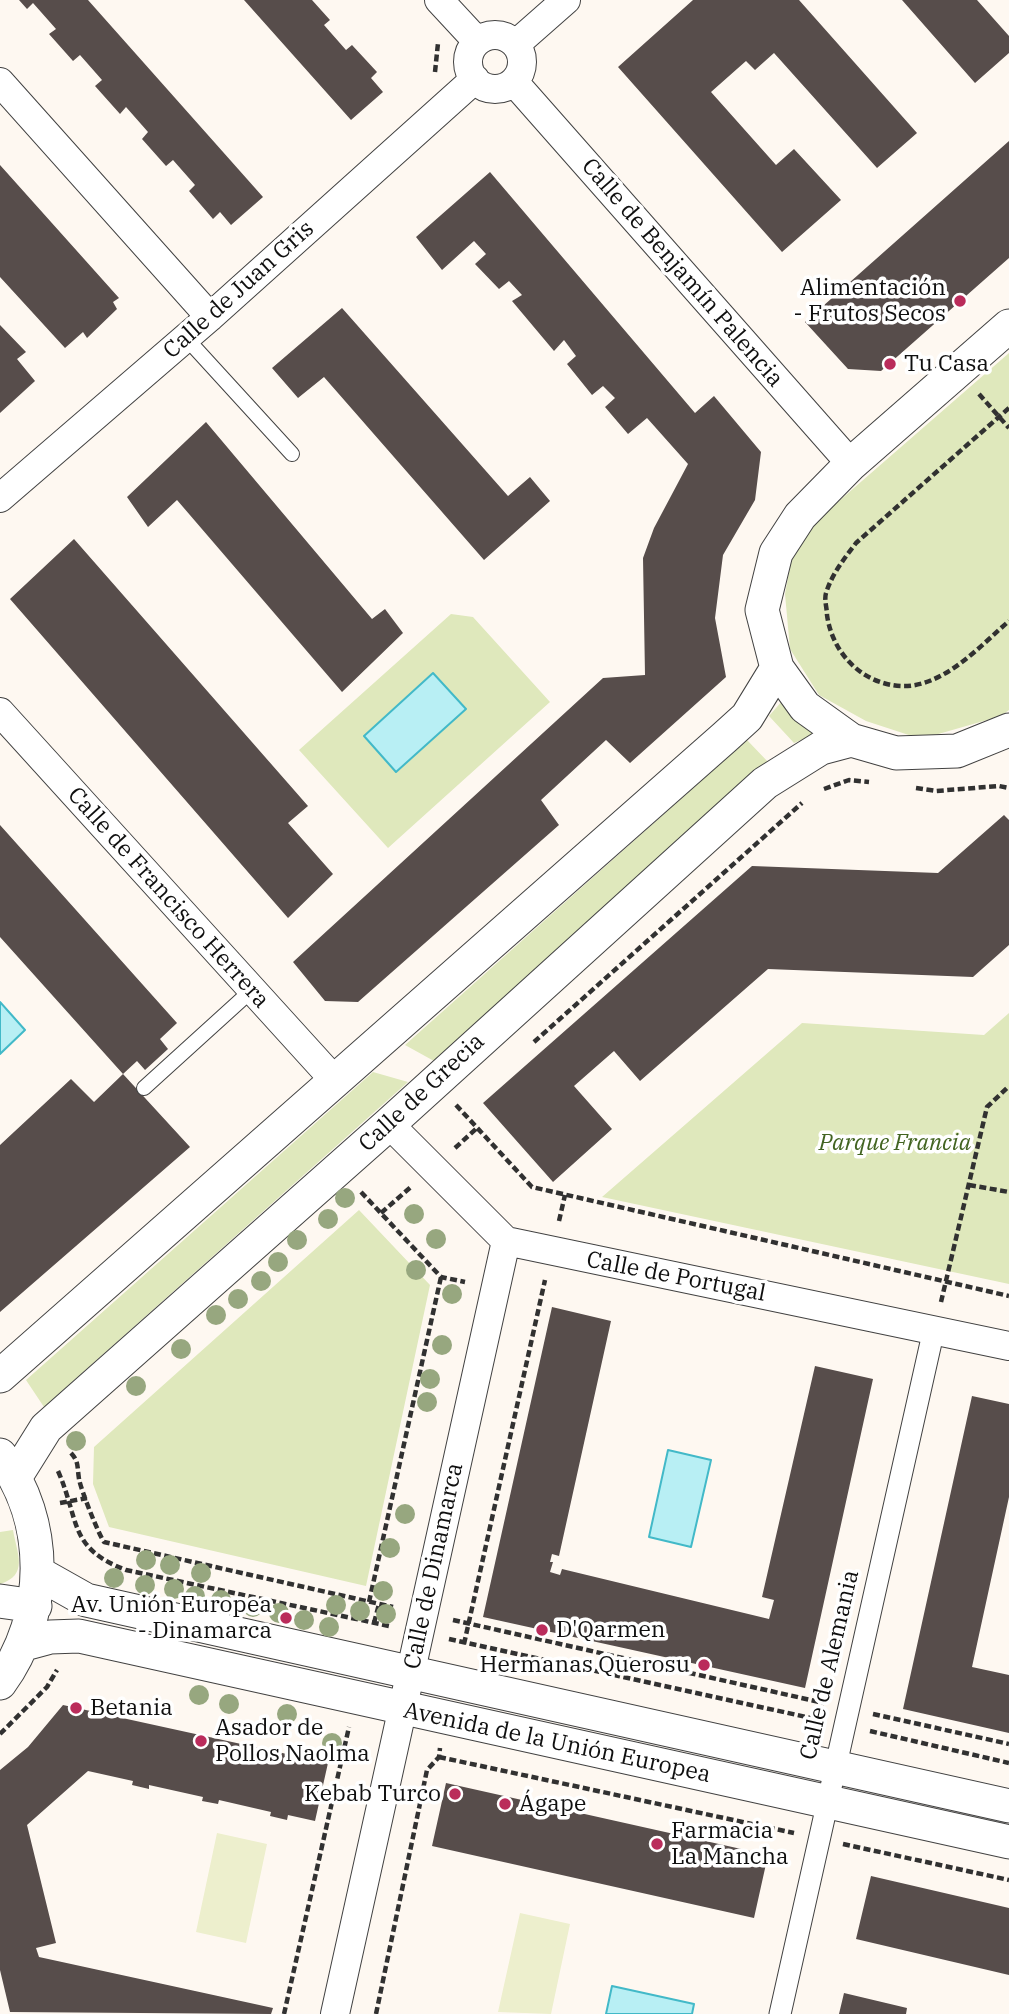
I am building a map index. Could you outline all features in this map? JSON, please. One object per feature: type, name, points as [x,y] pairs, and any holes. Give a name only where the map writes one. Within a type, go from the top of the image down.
[{"type":"street","points":[[439,0],[477,41]]},
{"type":"street","points":[[516,44],[566,0]]},
{"type":"street","points":[[487,35],[502,35],[516,44],[523,55],[522,71],[514,82],[500,89],[487,88],[475,79],[468,65],[470,52],[477,41],[487,35]]},
{"type":"street","name":"Calle de Juan Gris","points":[[0,498],[210,317],[475,79]]},
{"type":"street","points":[[0,82],[210,317]]},
{"type":"street","name":"Calle de Benjamín Palencia","points":[[514,82],[851,464]]},
{"type":"street","points":[[1009,326],[851,464],[800,516],[776,552],[762,610],[777,668],[805,707],[851,740],[896,753],[957,751],[1009,730]]},
{"type":"street","points":[[0,1376],[336,1083],[747,717],[777,668]]},
{"type":"street","name":"Calle de Francisco Herrera","points":[[0,712],[336,1083]]},
{"type":"street","name":"Calle de Grecia","points":[[8,1466],[765,783],[821,748],[851,740]]},
{"type":"street","points":[[389,1124],[506,1241]]},
{"type":"street","name":"Calle de Portugal","points":[[506,1241],[1009,1346]]},
{"type":"street","name":"Calle de Dinamarca","points":[[335,2014],[506,1241]]},
{"type":"street","name":"Calle de Alemania","points":[[780,2014],[934,1329]]},
{"type":"street","points":[[0,1683],[23,1644],[35,1606],[38,1573],[30,1508],[8,1466]]},
{"type":"street","name":"Avenida de la Unión Europea","points":[[38,1573],[86,1600],[1009,1806]]},
{"type":"street","points":[[0,1601],[35,1606]]},
{"type":"street","name":"Avenida de la Unión Europea","points":[[23,1644],[50,1637],[79,1636],[1009,1842]]},
{"type":"lane","points":[[186,338],[292,454]]},
{"type":"lane","points":[[144,1088],[252,990]]},
{"type":"path","points":[[434,77],[438,41]]},
{"type":"path","points":[[958,370],[1009,428]]},
{"type":"path","points":[[1009,408],[856,543],[836,568],[825,596],[830,631],[846,662],[872,679],[902,687],[932,679],[960,664],[1009,621]]},
{"type":"path","points":[[818,790],[849,780],[875,783]]},
{"type":"path","points":[[912,788],[936,791],[999,786],[1009,788]]},
{"type":"path","points":[[532,1044],[809,798]]},
{"type":"path","points":[[934,1329],[988,1107],[1009,1086]]},
{"type":"path","points":[[460,1109],[470,1100]]},
{"type":"path","points":[[969,1185],[1009,1192]]},
{"type":"path","points":[[349,1199],[359,1190],[441,1277],[541,1297]]},
{"type":"path","points":[[454,1684],[565,1195],[1009,1296]]},
{"type":"path","points":[[369,1602],[441,1277]]},
{"type":"path","points":[[42,1435],[78,1461],[79,1481],[97,1531],[104,1542],[369,1602],[464,1642],[845,1717],[1009,1744]]},
{"type":"path","points":[[42,1435],[89,1551],[126,1570],[421,1623],[468,1623],[845,1717],[1009,1763]]},
{"type":"path","points":[[0,1734],[47,1687],[56,1670],[64,1669]]},
{"type":"path","points":[[376,2014],[427,1770],[439,1757],[447,1718]]},
{"type":"path","points":[[284,2014],[348,1728],[335,1725]]},
{"type":"path","points":[[439,1757],[1009,1880]]},
{"type":"green space","points":[[1009,353],[1009,710],[1001,716],[921,739],[866,721],[819,695],[790,649],[785,594],[791,561],[816,521]]},
{"type":"green space","points":[[451,614],[473,617],[550,702],[388,848],[299,750]]},
{"type":"green space","points":[[783,700],[816,734],[794,743],[769,716]]},
{"type":"green space","points":[[747,740],[770,764],[434,1061],[405,1045]]},
{"type":"green space","name":"Parque Francia","points":[[1009,1013],[1009,1284],[602,1197],[802,1023],[984,1035]]},
{"type":"green space","points":[[373,1072],[408,1082],[44,1407],[26,1380]]},
{"type":"green space","points":[[359,1210],[430,1285],[366,1586],[109,1527],[93,1484],[94,1447]]},
{"type":"green space","points":[[13,1530],[18,1569],[9,1580],[0,1584],[0,1532]]},
{"type":"green space","points":[[217,1833],[267,1844],[246,1943],[196,1932]]},
{"type":"green space","points":[[520,1913],[570,1924],[551,2014],[498,2012]]},
{"type":"water","points":[[433,673],[466,709],[396,772],[364,736]]},
{"type":"water","points":[[0,1002],[25,1030],[0,1054]]},
{"type":"water","points":[[668,1450],[711,1460],[691,1547],[649,1537]]},
{"type":"water","points":[[612,1986],[694,2004],[692,2014],[606,2014]]},
{"type":"building","points":[[19,0],[88,0],[263,197],[231,225],[220,212],[213,219],[189,191],[195,185],[173,160],[166,166],[142,139],[148,132],[126,107],[120,114],[95,86],[102,80],[80,55],[73,61],[49,34],[56,29],[33,3],[27,9]]},
{"type":"building","points":[[244,0],[312,0],[330,20],[324,25],[346,50],[352,45],[377,72],[371,78],[383,92],[351,120]]},
{"type":"building","points":[[693,0],[799,0],[917,133],[877,168],[774,53],[755,70],[746,61],[711,92],[776,165],[794,149],[841,200],[782,252],[618,67]]},
{"type":"building","points":[[902,0],[977,0],[1009,36],[1009,53],[975,83]]},
{"type":"building","points":[[1009,141],[1009,258],[881,371],[848,369],[805,322]]},
{"type":"building","points":[[0,165],[119,298],[113,302],[117,309],[87,338],[83,332],[65,348],[0,277]]},
{"type":"building","points":[[490,172],[695,413],[714,396],[761,452],[755,500],[723,555],[715,618],[726,677],[630,763],[606,740],[541,800],[559,825],[358,1002],[325,1001],[293,962],[603,678],[645,675],[643,558],[654,528],[688,464],[647,418],[628,434],[605,407],[615,398],[603,386],[592,395],[567,364],[576,356],[564,340],[554,351],[512,301],[522,295],[509,281],[499,289],[475,264],[486,254],[474,241],[442,270],[416,237]]},
{"type":"building","points":[[342,308],[508,496],[530,477],[550,501],[484,560],[324,377],[298,398],[272,368]]},
{"type":"building","points":[[0,325],[26,352],[17,359],[35,381],[0,413]]},
{"type":"building","points":[[206,422],[372,619],[385,609],[403,633],[342,692],[177,500],[148,527],[127,497]]},
{"type":"building","points":[[74,539],[308,806],[288,823],[333,874],[288,918],[10,599]]},
{"type":"building","points":[[1004,815],[1009,820],[1009,945],[973,977],[768,969],[640,1081],[614,1051],[574,1086],[612,1129],[553,1182],[483,1103],[752,866],[938,873]]},
{"type":"building","points":[[0,825],[177,1023],[160,1039],[168,1049],[145,1070],[137,1061],[123,1074],[0,937]]},
{"type":"building","points":[[123,1074],[190,1147],[0,1312],[0,1145],[71,1079],[94,1102]]},
{"type":"building","points":[[552,1307],[611,1321],[559,1556],[552,1554],[550,1562],[553,1562],[550,1572],[560,1575],[562,1569],[769,1619],[774,1600],[762,1597],[815,1366],[873,1379],[805,1688],[483,1617]]},
{"type":"building","points":[[972,1396],[1009,1404],[1009,1497],[972,1667],[1009,1675],[1009,1733],[903,1709]]},
{"type":"building","points":[[63,1705],[328,1763],[315,1821],[288,1815],[287,1820],[270,1816],[271,1812],[219,1800],[218,1804],[202,1801],[203,1797],[149,1785],[149,1789],[132,1785],[133,1781],[88,1771],[27,1825],[56,1943],[36,1948],[39,1957],[273,2008],[271,2014],[10,2012],[0,1970],[0,1770],[28,1747]]},
{"type":"building","points":[[446,1783],[768,1855],[754,1918],[432,1846]]},
{"type":"building","points":[[871,1876],[1009,1908],[1009,1975],[856,1939]]},
{"type":"building","points":[[844,1993],[907,2008],[906,2014],[839,2014]]},
{"type":"place","name":"Alimentación - Frutos Secos","points":[[960,301]]},
{"type":"place","name":"Tu Casa","points":[[890,364]]},
{"type":"place","name":"Av. Unión Europea - Dinamarca","points":[[286,1618]]},
{"type":"place","name":"D'Qarmen","points":[[542,1630]]},
{"type":"place","name":"Hermanas Querosu","points":[[704,1665]]},
{"type":"place","name":"Betania","points":[[76,1708]]},
{"type":"place","name":"Asador de Pollos Naolma","points":[[201,1741]]},
{"type":"place","name":"Kebab Turco","points":[[455,1794]]},
{"type":"place","name":"Ágape","points":[[505,1804]]},
{"type":"place","name":"Farmacia La Mancha","points":[[657,1844]]}]
